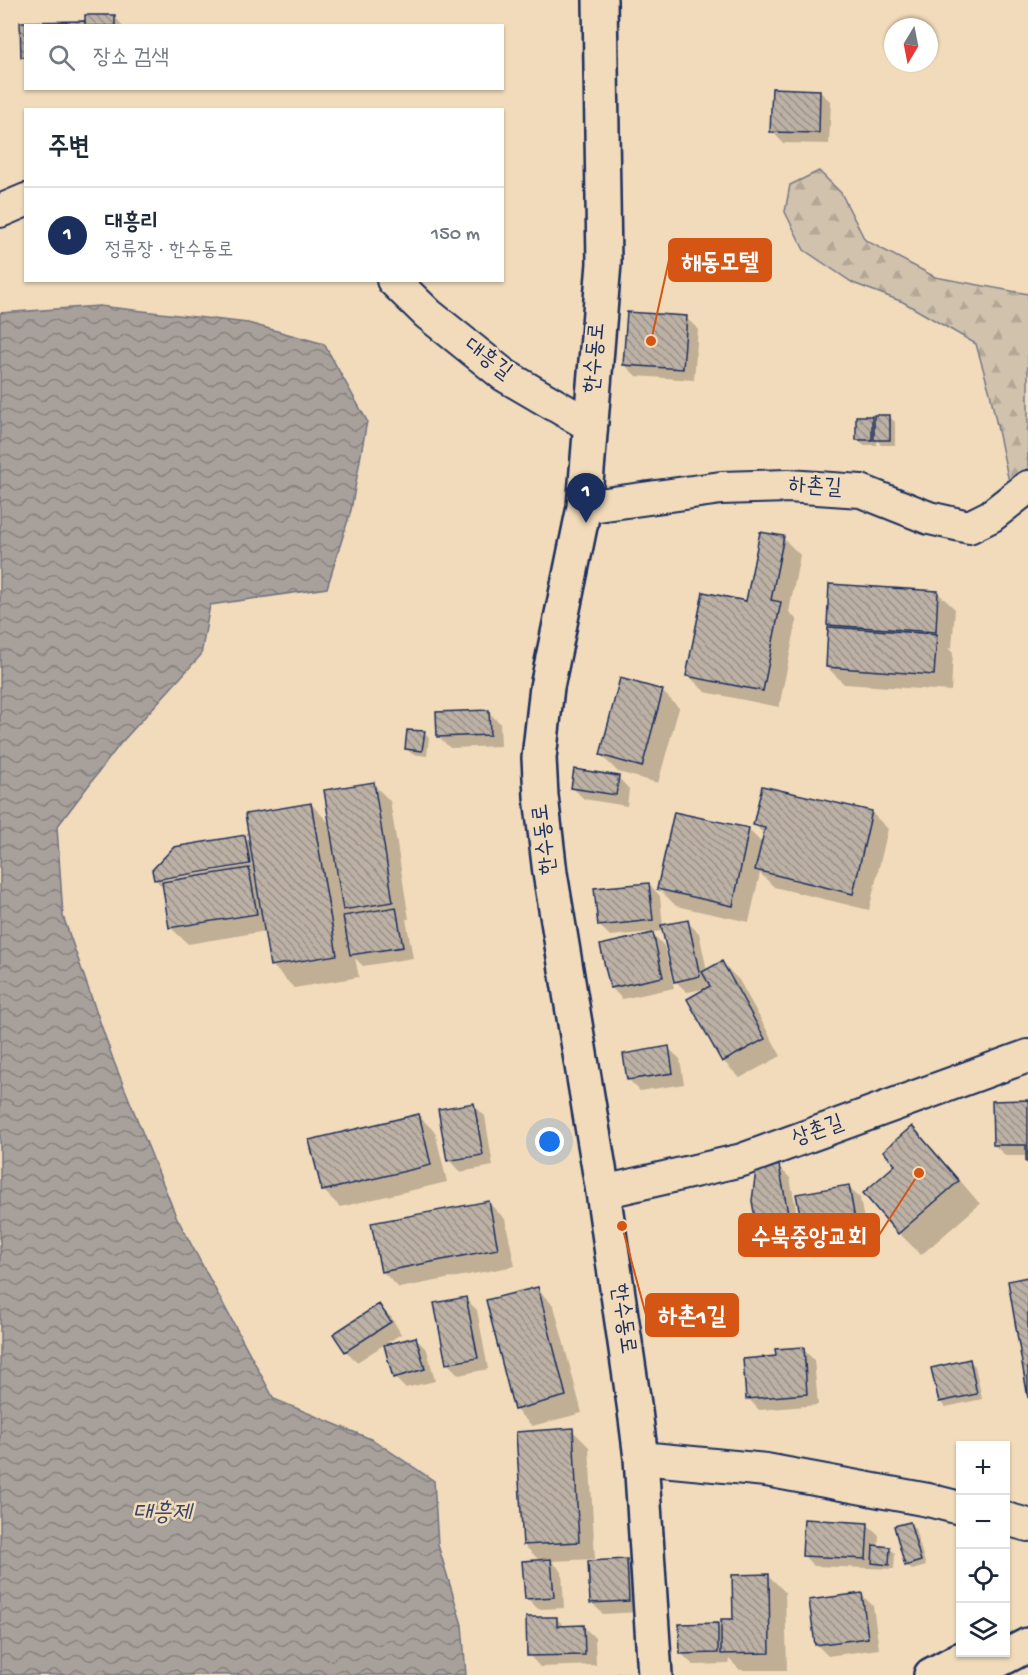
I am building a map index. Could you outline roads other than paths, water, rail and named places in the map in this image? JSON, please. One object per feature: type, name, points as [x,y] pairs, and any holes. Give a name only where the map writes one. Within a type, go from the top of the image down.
[{"type":"street","name":"한수동로","points":[[600,0],[604,263],[591,426],[584,507],[547,687],[539,758],[550,873],[603,1192],[641,1458],[655,1675]]},
{"type":"street","points":[[0,211],[24,201]]},
{"type":"street","name":"대흥길","points":[[395,282],[428,314],[504,375],[591,426]]},
{"type":"street","name":"하촌길","points":[[584,507],[721,488],[789,486],[861,491],[929,518],[969,527],[991,516],[1028,487]]},
{"type":"street","name":"상촌길","points":[[603,1192],[742,1160],[1028,1056]]},
{"type":"street","points":[[641,1458],[766,1470],[956,1507]]},
{"type":"street","points":[[1010,1520],[1028,1525]]},
{"type":"street","points":[[1010,1643],[1028,1637]]},
{"type":"street","points":[[970,1675],[1028,1646]]},
{"type":"street","points":[[931,1675],[970,1657]]},
{"type":"water","name":"대흥제","points":[[99,306],[248,323],[324,344],[367,421],[351,510],[327,588],[210,605],[201,655],[120,744],[57,827],[63,916],[114,1062],[176,1216],[274,1399],[373,1440],[434,1481],[438,1545],[462,1625],[466,1675],[0,1675],[0,313]]},
{"type":"place","name":"해동모텔","points":[[651,341]]},
{"type":"place","name":"대흥리","points":[[586,523]]},
{"type":"place","name":"수북중앙교회","points":[[919,1173]]},
{"type":"place","name":"하촌1길","points":[[622,1226]]}]
